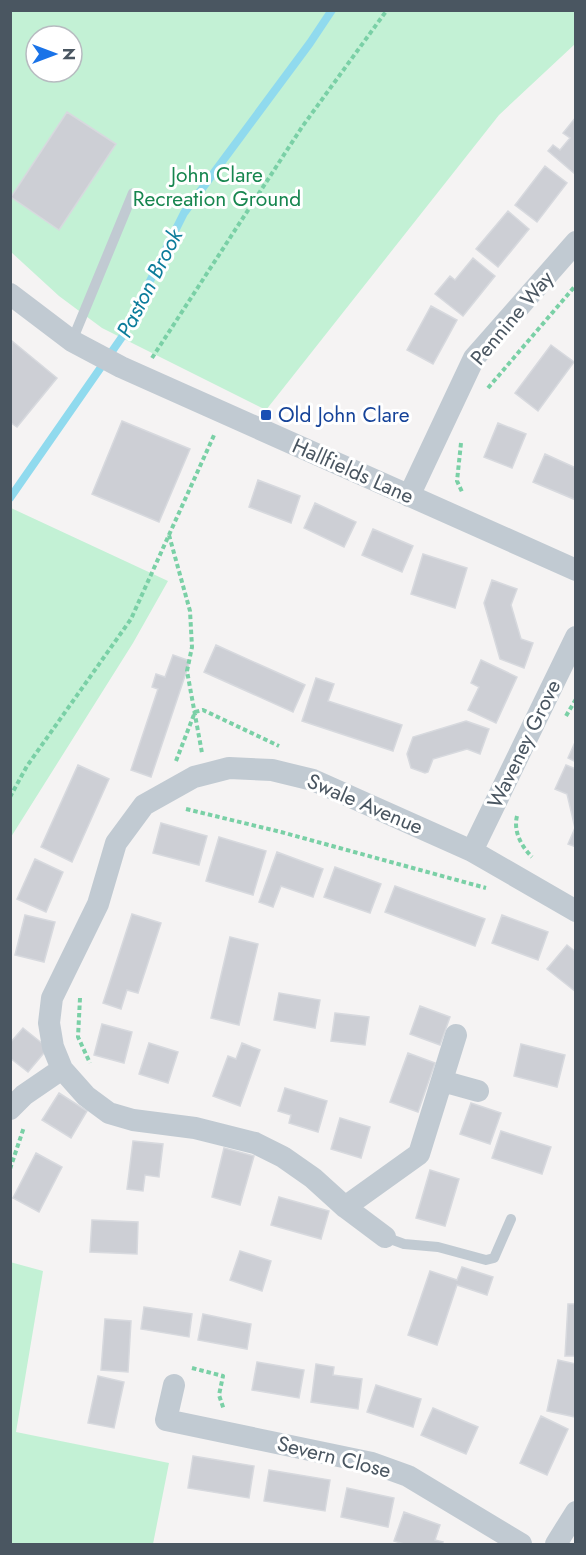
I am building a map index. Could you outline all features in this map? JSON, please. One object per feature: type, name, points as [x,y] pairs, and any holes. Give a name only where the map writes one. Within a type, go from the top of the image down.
[{"type":"street","name":"Pennine Way","points":[[409,496],[474,358],[576,242]]},
{"type":"street","name":"Hallfields Lane","points":[[10,294],[72,341],[121,367],[576,570]]},
{"type":"street","name":"Waveney Grove","points":[[472,851],[576,637]]},
{"type":"street","name":"Swale Avenue","points":[[385,1237],[345,1207],[313,1178],[283,1157],[255,1143],[195,1128],[133,1120],[109,1113],[86,1096],[62,1069],[52,1047],[49,1023],[52,998],[98,904],[116,843],[144,805],[194,777],[229,768],[261,770],[313,780],[472,851],[576,911]]},
{"type":"street","points":[[345,1207],[419,1154],[456,1035]]},
{"type":"street","points":[[18,1117],[24,1095],[62,1069]]},
{"type":"street","points":[[442,1081],[478,1091]]},
{"type":"street","name":"Severn Close","points":[[174,1385],[166,1420],[372,1463],[408,1476],[521,1545]]},
{"type":"street","points":[[556,1545],[576,1512]]},
{"type":"lane","points":[[72,341],[134,193]]},
{"type":"lane","points":[[385,1237],[404,1244],[438,1246],[486,1260],[494,1258],[511,1219]]},
{"type":"path","points":[[151,359],[296,137],[387,10]]},
{"type":"path","points":[[483,397],[488,387],[576,285]]},
{"type":"path","points":[[142,355],[159,364]]},
{"type":"path","points":[[10,797],[27,766],[131,619],[218,427]]},
{"type":"path","points":[[457,481],[462,438]]},
{"type":"path","points":[[169,535],[190,611],[192,647],[187,671],[206,774]]},
{"type":"path","points":[[565,718],[576,699]]},
{"type":"path","points":[[195,712],[203,710],[281,747]]},
{"type":"path","points":[[176,762],[195,712]]},
{"type":"path","points":[[175,806],[495,890]]},
{"type":"path","points":[[517,814],[515,823],[522,846],[534,860]]},
{"type":"path","points":[[81,992],[78,1037],[92,1067]]},
{"type":"path","points":[[10,1169],[18,1117]]},
{"type":"green space","name":"John Clare Recreation Ground","points":[[11,11],[575,11],[575,44],[499,115],[266,410],[102,328],[59,296],[11,252]]},
{"type":"green space","points":[[11,508],[168,581],[133,643],[11,837]]},
{"type":"green space","points":[[10,1262],[43,1271],[16,1432],[169,1463],[153,1544],[11,1544]]},
{"type":"building","points":[[67,112],[116,144],[59,230],[11,197]]},
{"type":"building","points":[[576,117],[575,174],[548,151],[553,145],[560,150],[570,138],[563,133]]},
{"type":"building","points":[[545,166],[567,183],[537,222],[515,205]]},
{"type":"building","points":[[508,211],[529,229],[498,267],[476,249]]},
{"type":"building","points":[[473,258],[495,276],[463,316],[435,294],[450,276],[455,280]]},
{"type":"building","points":[[431,306],[457,320],[433,364],[407,350]]},
{"type":"building","points":[[12,341],[57,378],[17,427],[10,422]]},
{"type":"building","points":[[551,345],[574,362],[538,411],[515,393]]},
{"type":"building","points":[[122,421],[190,449],[159,522],[92,494]]},
{"type":"building","points":[[498,423],[526,434],[512,468],[484,457]]},
{"type":"building","points":[[545,454],[576,468],[576,500],[533,482]]},
{"type":"building","points":[[258,480],[300,496],[291,523],[249,507]]},
{"type":"building","points":[[315,503],[356,522],[344,547],[304,528]]},
{"type":"building","points":[[373,529],[413,546],[402,572],[362,555]]},
{"type":"building","points":[[423,554],[467,568],[455,608],[411,594]]},
{"type":"building","points":[[492,580],[517,589],[511,605],[521,639],[533,643],[524,668],[500,659],[484,603]]},
{"type":"building","points":[[216,645],[305,685],[293,712],[204,672]]},
{"type":"building","points":[[173,655],[190,661],[151,777],[131,770],[158,689],[152,687],[156,674],[165,677]]},
{"type":"building","points":[[481,660],[517,677],[496,723],[468,710],[479,687],[471,683]]},
{"type":"building","points":[[316,678],[334,684],[328,701],[402,725],[393,751],[302,721]]},
{"type":"building","points":[[466,721],[489,729],[480,754],[467,749],[433,759],[428,772],[425,773],[411,768],[407,754],[413,737]]},
{"type":"building","points":[[576,740],[576,762],[568,758]]},
{"type":"building","points":[[78,765],[109,779],[72,862],[41,847]]},
{"type":"building","points":[[566,765],[576,769],[576,847],[568,844],[575,828],[567,794],[555,789]]},
{"type":"building","points":[[161,823],[207,836],[199,865],[153,853]]},
{"type":"building","points":[[219,837],[266,851],[253,895],[206,881]]},
{"type":"building","points":[[277,852],[323,869],[313,897],[281,886],[273,907],[259,902]]},
{"type":"building","points":[[35,859],[63,872],[46,912],[17,899]]},
{"type":"building","points":[[335,867],[381,884],[370,913],[324,897]]},
{"type":"building","points":[[395,886],[485,919],[475,946],[385,912]]},
{"type":"building","points":[[132,914],[161,923],[138,993],[127,990],[121,1009],[103,1003]]},
{"type":"building","points":[[25,915],[55,922],[44,962],[15,955]]},
{"type":"building","points":[[502,915],[548,932],[538,960],[492,943]]},
{"type":"building","points":[[230,937],[258,944],[239,1025],[211,1018]]},
{"type":"building","points":[[567,945],[576,952],[576,992],[547,969]]},
{"type":"building","points":[[279,993],[320,1000],[315,1028],[274,1020]]},
{"type":"building","points":[[420,1006],[450,1017],[440,1045],[410,1034]]},
{"type":"building","points":[[335,1013],[369,1017],[365,1045],[331,1041]]},
{"type":"building","points":[[102,1024],[132,1032],[124,1063],[94,1055]]},
{"type":"building","points":[[23,1028],[48,1048],[28,1072],[10,1058],[10,1043]]},
{"type":"building","points":[[149,1043],[178,1052],[168,1083],[139,1074]]},
{"type":"building","points":[[242,1043],[260,1050],[240,1106],[213,1096],[228,1056],[236,1059]]},
{"type":"building","points":[[521,1044],[565,1055],[557,1087],[514,1076]]},
{"type":"building","points":[[408,1053],[435,1063],[418,1112],[390,1102]]},
{"type":"building","points":[[285,1088],[327,1101],[318,1132],[289,1123],[291,1115],[278,1111]]},
{"type":"building","points":[[59,1093],[87,1111],[71,1138],[42,1120]]},
{"type":"building","points":[[471,1103],[501,1113],[490,1144],[460,1134]]},
{"type":"building","points":[[340,1118],[370,1127],[361,1158],[331,1149]]},
{"type":"building","points":[[501,1131],[551,1147],[542,1174],[492,1158]]},
{"type":"building","points":[[133,1141],[163,1144],[159,1177],[145,1175],[143,1191],[127,1189]]},
{"type":"building","points":[[224,1148],[254,1156],[240,1205],[212,1197]]},
{"type":"building","points":[[36,1153],[62,1167],[39,1212],[13,1198]]},
{"type":"building","points":[[430,1170],[459,1179],[445,1226],[416,1218]]},
{"type":"building","points":[[279,1197],[329,1211],[321,1239],[271,1225]]},
{"type":"building","points":[[92,1220],[138,1222],[137,1254],[90,1252]]},
{"type":"building","points":[[240,1251],[271,1261],[262,1291],[230,1280]]},
{"type":"building","points":[[462,1267],[493,1277],[487,1295],[457,1285],[437,1345],[408,1335],[430,1271],[457,1280]]},
{"type":"building","points":[[568,1304],[576,1304],[576,1356],[565,1356]]},
{"type":"building","points":[[144,1307],[192,1314],[189,1337],[141,1329]]},
{"type":"building","points":[[203,1314],[251,1324],[247,1349],[198,1340]]},
{"type":"building","points":[[105,1319],[131,1321],[128,1372],[101,1370]]},
{"type":"building","points":[[558,1360],[576,1364],[575,1417],[547,1411]]},
{"type":"building","points":[[257,1362],[304,1370],[299,1398],[252,1390]]},
{"type":"building","points":[[316,1364],[334,1367],[333,1375],[362,1379],[358,1409],[311,1402]]},
{"type":"building","points":[[98,1376],[124,1382],[114,1428],[88,1423]]},
{"type":"building","points":[[376,1385],[421,1399],[413,1427],[367,1412]]},
{"type":"building","points":[[433,1408],[478,1427],[466,1454],[421,1435]]},
{"type":"building","points":[[541,1416],[568,1429],[547,1475],[520,1463]]},
{"type":"building","points":[[193,1456],[254,1466],[249,1498],[188,1488]]},
{"type":"building","points":[[269,1470],[330,1480],[325,1511],[264,1501]]},
{"type":"building","points":[[347,1488],[394,1498],[388,1527],[341,1517]]},
{"type":"building","points":[[404,1512],[440,1525],[435,1540],[443,1542],[442,1544],[404,1544],[394,1541]]},
{"type":"waterway","name":"Paston Brook","points":[[10,498],[122,337],[184,213],[332,10]]},
{"type":"place","name":"Old John Clare","points":[[266,415]]}]
